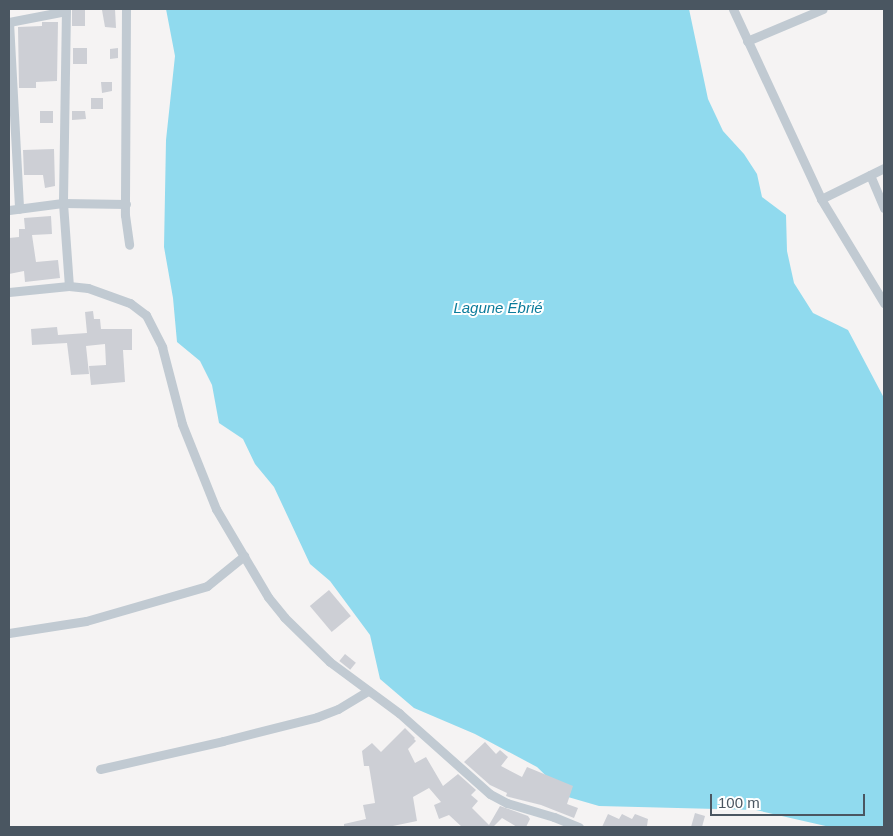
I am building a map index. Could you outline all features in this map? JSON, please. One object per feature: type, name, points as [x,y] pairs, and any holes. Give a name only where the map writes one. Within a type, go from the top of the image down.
[{"type":"street","points":[[126,9],[126,204],[129,245]]},
{"type":"street","points":[[733,9],[821,199],[884,303]]},
{"type":"street","points":[[747,41],[823,9]]},
{"type":"street","points":[[18,209],[9,22],[66,10],[63,203],[69,286]]},
{"type":"street","points":[[821,199],[884,168]]},
{"type":"street","points":[[870,175],[884,208]]},
{"type":"street","points":[[9,210],[63,203],[126,204]]},
{"type":"street","points":[[9,292],[69,286],[88,288],[130,303],[146,315],[166,358],[182,424],[216,509],[268,597],[284,617],[330,662],[399,713],[490,794],[506,803],[554,817],[579,827]]},
{"type":"street","points":[[9,633],[86,621],[207,586],[244,556]]},
{"type":"street","points":[[100,768],[223,741],[317,717],[338,709],[368,691]]},
{"type":"water","name":"Lagune Ébrié","points":[[166,9],[689,9],[708,99],[723,131],[744,154],[757,174],[762,197],[786,215],[787,251],[794,283],[813,313],[848,330],[884,398],[884,827],[830,827],[756,810],[599,806],[568,797],[537,767],[475,734],[414,708],[380,679],[370,635],[330,581],[310,564],[274,487],[255,464],[243,439],[219,423],[212,385],[200,361],[177,342],[173,298],[164,247],[166,140],[175,56]]},
{"type":"building","points":[[72,9],[85,9],[85,26],[72,26]]},
{"type":"building","points":[[115,9],[116,28],[105,27],[102,10]]},
{"type":"building","points":[[42,22],[58,22],[57,81],[36,82],[36,88],[19,88],[18,27],[42,26]]},
{"type":"building","points":[[73,48],[87,48],[87,64],[73,64]]},
{"type":"building","points":[[118,48],[118,58],[110,59],[110,49]]},
{"type":"building","points":[[101,82],[112,82],[112,91],[102,93]]},
{"type":"building","points":[[91,98],[103,98],[103,109],[91,109]]},
{"type":"building","points":[[40,111],[53,111],[53,123],[40,123]]},
{"type":"building","points":[[72,111],[85,111],[86,119],[72,120]]},
{"type":"building","points":[[54,149],[55,186],[45,188],[43,175],[24,175],[23,150]]},
{"type":"building","points":[[51,216],[52,234],[32,235],[36,262],[58,260],[60,278],[25,282],[24,271],[9,274],[9,238],[19,237],[19,229],[25,229],[24,218]]},
{"type":"building","points":[[93,311],[94,319],[100,319],[101,329],[132,329],[132,350],[123,350],[125,382],[91,385],[89,366],[106,365],[105,344],[86,346],[89,374],[71,375],[67,343],[32,345],[31,329],[57,327],[58,335],[87,333],[85,312]]},
{"type":"building","points":[[329,590],[351,616],[332,632],[310,606]]},
{"type":"building","points":[[345,654],[356,663],[350,670],[339,661]]},
{"type":"building","points":[[405,728],[416,741],[408,749],[415,763],[426,757],[443,786],[458,774],[476,790],[471,795],[478,801],[472,808],[489,825],[500,806],[528,816],[530,819],[526,827],[517,827],[502,818],[493,827],[462,827],[449,815],[439,819],[434,805],[441,802],[429,788],[413,797],[417,821],[388,827],[344,827],[344,824],[366,819],[363,805],[375,803],[369,766],[364,766],[362,751],[372,743],[381,752]]},
{"type":"building","points":[[485,742],[496,754],[500,750],[508,757],[501,766],[522,777],[527,767],[573,786],[567,804],[578,808],[574,818],[541,805],[506,796],[507,793],[490,785],[464,762]]},
{"type":"building","points":[[695,813],[705,816],[702,827],[691,827]]},
{"type":"building","points":[[608,814],[619,819],[622,814],[632,819],[635,814],[648,819],[647,826],[650,827],[602,827]]}]
